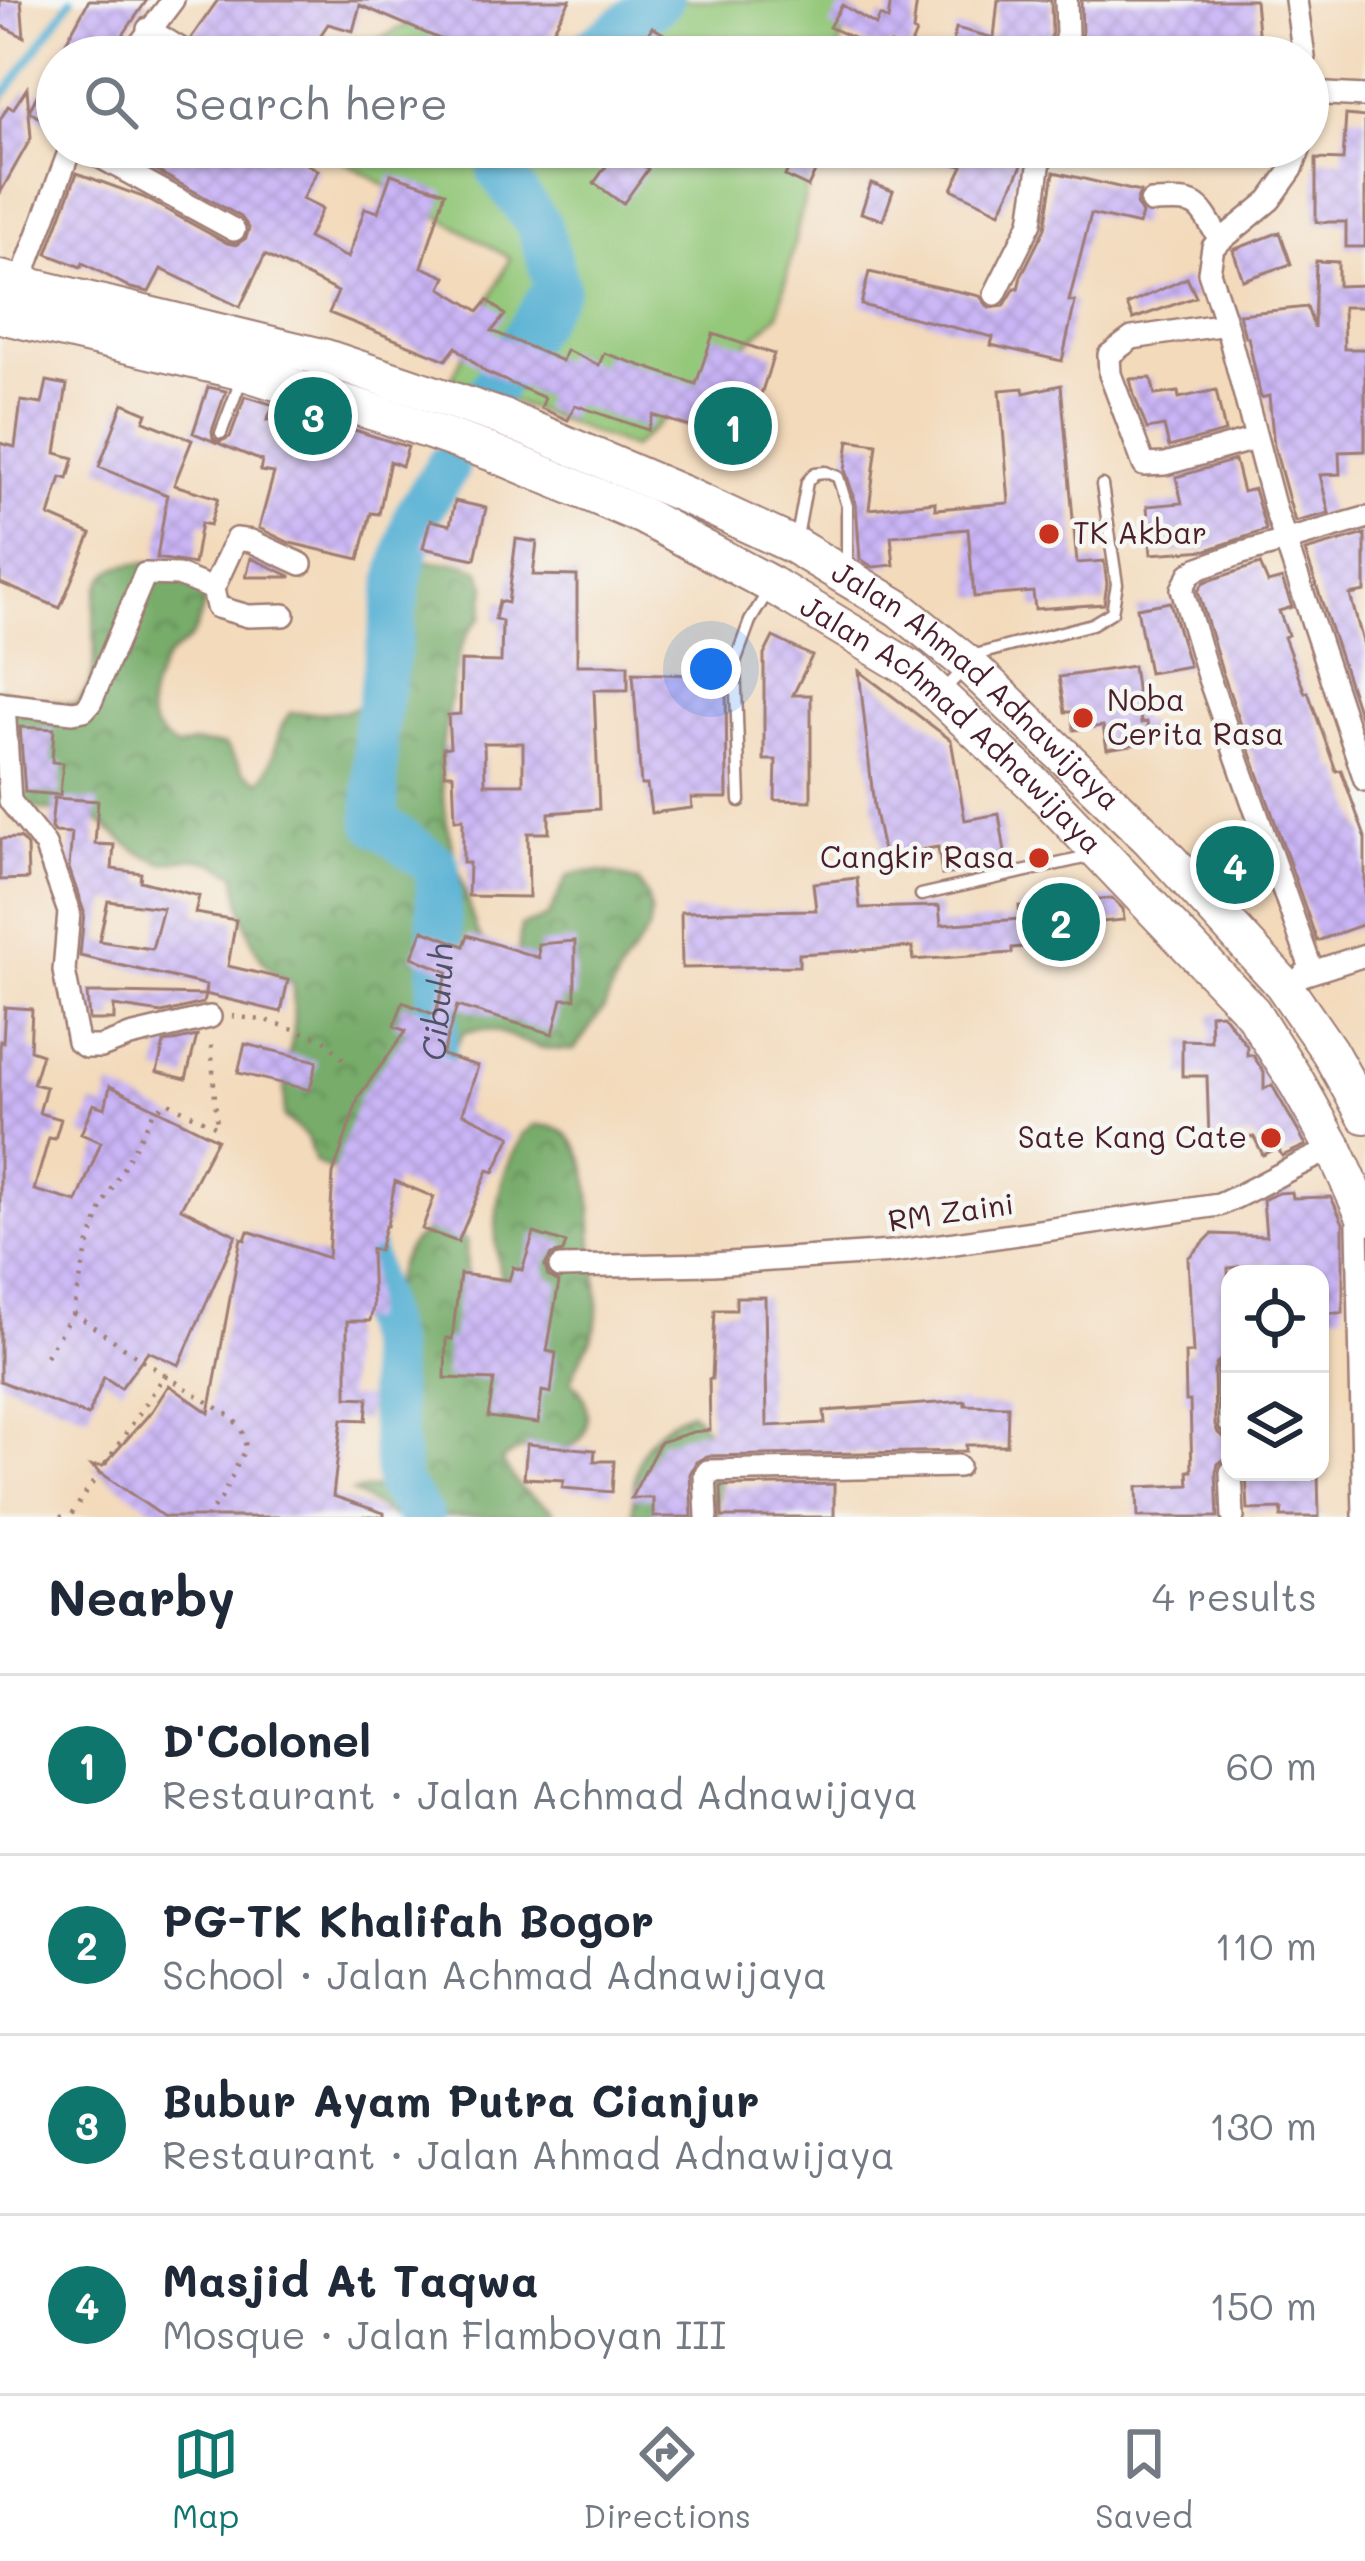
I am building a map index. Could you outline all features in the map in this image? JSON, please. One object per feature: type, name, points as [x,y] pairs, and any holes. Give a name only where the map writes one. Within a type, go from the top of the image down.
[{"type":"main road","points":[[5,303],[244,372],[392,398]]},
{"type":"main road","name":"Jalan Achmad Adnawijaya","points":[[5,303],[326,358],[392,398],[538,452],[687,496],[795,546]]},
{"type":"main road","name":"Jalan Achmad Adnawijaya","points":[[538,452],[911,669],[1037,788],[1252,1012],[1297,1083],[1365,1216]]},
{"type":"main road","name":"Jalan Ahmad Adnawijaya","points":[[795,546],[940,639],[1149,838]]},
{"type":"main road","name":"Jalan Achmad Adnawijaya","points":[[1149,838],[1297,977],[1329,1052],[1365,1114]]},
{"type":"street","points":[[144,36],[172,0]]},
{"type":"street","points":[[1066,0],[1066,36]]},
{"type":"street","points":[[1296,0],[1301,36]]},
{"type":"street","points":[[148,29],[160,36]]},
{"type":"street","points":[[1329,94],[1365,96]]},
{"type":"street","points":[[5,303],[62,168]]},
{"type":"street","points":[[120,168],[234,230]]},
{"type":"street","points":[[995,294],[1031,222],[1039,168]]},
{"type":"street","points":[[1292,168],[1270,200],[1213,248],[1209,272],[1286,540],[1365,780]]},
{"type":"street","points":[[1151,202],[1199,205],[1220,240]]},
{"type":"street","points":[[1226,324],[1132,338],[1108,355],[1110,374],[1144,465],[1166,464],[1255,439]]},
{"type":"street","points":[[1365,518],[1198,569],[1184,580],[1183,589],[1297,977],[1365,955]]},
{"type":"street","points":[[284,615],[248,616],[218,607],[213,590],[236,539],[301,564]]},
{"type":"street","points":[[209,1017],[101,1047],[78,1042],[64,971],[69,912],[45,845],[10,801],[2,704],[84,710],[145,574],[178,575],[213,590]]},
{"type":"street","name":"RM Zaini","points":[[560,1267],[713,1264],[892,1252],[1219,1205],[1334,1150]]},
{"type":"street","points":[[1364,1517],[1358,1224],[1365,1216]]},
{"type":"street","points":[[707,1517],[704,1475],[708,1471],[958,1466]]},
{"type":"street","points":[[1232,1481],[1233,1517]]},
{"type":"lane","points":[[221,433],[244,372]]},
{"type":"lane","points":[[795,546],[807,482],[814,473],[838,477],[847,506],[847,577]]},
{"type":"lane","points":[[939,695],[980,654],[1092,624],[1112,611],[1118,584],[1102,485]]},
{"type":"lane","points":[[740,801],[735,662],[750,621],[772,585]]},
{"type":"lane","points":[[921,895],[1102,854]]},
{"type":"path","points":[[46,1356],[73,1313],[87,1249],[104,1203],[154,1112],[167,1102],[217,1127],[209,1017],[269,1021],[324,1040],[346,1062]]},
{"type":"path","points":[[73,1313],[232,1417],[242,1431],[246,1447],[206,1517]]},
{"type":"path","points":[[59,1517],[70,1515],[165,1375]]},
{"type":"green space","points":[[626,0],[850,0],[842,36],[576,36]]},
{"type":"green space","points":[[409,24],[436,36],[385,36]]},
{"type":"green space","points":[[355,168],[811,168],[778,315],[632,448],[452,378],[510,258]]},
{"type":"green space","points":[[427,561],[479,570],[486,586],[482,617],[463,642],[457,662],[441,758],[447,825],[477,932],[486,946],[518,955],[521,926],[548,917],[567,877],[581,872],[619,875],[638,882],[651,913],[648,931],[574,1050],[537,1047],[490,1030],[463,1033],[455,1048],[445,1051],[346,1166],[329,1169],[315,1162],[307,1137],[284,1117],[285,1074],[294,1031],[293,983],[270,970],[255,948],[236,874],[195,858],[163,863],[136,851],[87,812],[42,810],[0,793],[0,689],[76,705],[91,680],[95,604],[107,574],[122,566],[146,563],[176,567],[207,598],[194,633],[161,666],[150,697],[153,724],[177,748],[192,743],[225,745],[244,772],[260,781],[290,713],[344,712],[373,699],[371,636],[381,594],[399,574]]},
{"type":"green space","points":[[536,1125],[566,1134],[584,1161],[598,1292],[595,1328],[571,1380],[586,1409],[580,1439],[563,1448],[518,1451],[501,1461],[521,1489],[551,1509],[555,1517],[393,1517],[353,1492],[392,1485],[401,1434],[389,1320],[397,1272],[423,1234],[456,1230],[466,1242],[467,1293],[502,1282],[496,1236],[501,1188],[522,1134]]},
{"type":"green space","points":[[690,1412],[704,1426],[717,1455],[718,1517],[633,1517],[642,1453],[659,1430]]},
{"type":"building","points":[[0,0],[21,0],[24,37],[0,25]]},
{"type":"building","points":[[89,0],[147,0],[122,36],[69,36]]},
{"type":"building","points":[[218,0],[570,0],[550,36],[433,36],[360,5],[353,31],[328,24],[320,36],[192,36]]},
{"type":"building","points":[[891,0],[917,0],[915,36],[849,36],[829,27],[842,5],[876,25],[880,16],[888,20]]},
{"type":"building","points":[[998,0],[1051,0],[1051,36],[994,36]]},
{"type":"building","points":[[1081,0],[1255,0],[1258,36],[1081,36]]},
{"type":"building","points":[[652,27],[667,36],[647,36]]},
{"type":"building","points":[[956,28],[986,36],[954,36]]},
{"type":"building","points":[[27,88],[31,138],[0,193],[0,120]]},
{"type":"building","points":[[1346,115],[1365,117],[1365,247],[1346,247],[1346,222],[1316,222],[1316,168],[1329,168],[1329,159],[1343,160]]},
{"type":"building","points":[[151,168],[314,168],[318,170],[302,199],[322,209],[308,238],[348,258],[365,208],[378,212],[391,174],[445,192],[422,267],[446,277],[441,288],[479,311],[488,300],[505,315],[492,331],[562,361],[566,350],[599,365],[604,353],[696,384],[713,334],[774,354],[745,444],[653,415],[648,430],[575,405],[568,420],[541,408],[545,398],[485,372],[456,347],[446,360],[329,313],[338,292],[265,255],[240,307],[161,269],[149,292],[83,263],[81,267],[47,254],[77,173],[143,197],[227,243],[236,245],[246,238],[249,228],[241,217]]},
{"type":"building","points":[[605,168],[648,169],[623,204],[594,183]]},
{"type":"building","points":[[789,168],[817,168],[808,187],[785,176]]},
{"type":"building","points":[[962,168],[1021,168],[1000,212],[952,189]]},
{"type":"building","points":[[1054,172],[1140,192],[1136,204],[1142,214],[1139,225],[1091,214],[1069,301],[1075,302],[1062,361],[991,345],[993,337],[861,305],[869,272],[980,296],[989,308],[1004,306],[1018,289],[1045,228]]},
{"type":"building","points":[[871,183],[893,191],[883,220],[861,213]]},
{"type":"building","points":[[1280,232],[1291,264],[1243,280],[1233,250]]},
{"type":"building","points":[[1316,261],[1338,262],[1338,286],[1365,285],[1365,307],[1343,307],[1344,349],[1365,349],[1365,451],[1339,452],[1340,474],[1320,475],[1329,513],[1295,522],[1274,446],[1269,396],[1261,398],[1239,314],[1307,307],[1314,328]]},
{"type":"building","points":[[1187,278],[1196,297],[1133,319],[1127,305]]},
{"type":"building","points":[[1151,378],[1155,395],[1178,392],[1179,398],[1216,390],[1225,432],[1169,447],[1164,426],[1147,429],[1130,379]]},
{"type":"building","points":[[47,381],[67,385],[56,453],[74,458],[68,479],[61,477],[49,516],[91,534],[60,608],[0,583],[0,443],[15,447],[21,401],[42,404]]},
{"type":"building","points":[[1061,385],[1077,563],[1104,561],[1104,604],[1035,609],[1033,592],[974,597],[968,529],[891,536],[894,565],[873,567],[860,559],[856,504],[845,470],[849,440],[877,444],[869,509],[935,502],[935,509],[1009,503],[1000,390],[1023,388],[1024,393]]},
{"type":"building","points":[[208,387],[226,391],[212,431],[219,442],[230,437],[245,396],[274,405],[267,420],[320,419],[408,447],[402,466],[390,461],[379,514],[371,513],[359,559],[290,543],[259,528],[274,473],[260,471],[262,461],[193,433]]},
{"type":"building","points":[[123,403],[147,413],[144,421],[192,440],[174,485],[218,498],[210,525],[201,523],[194,564],[157,558],[167,495],[99,467]]},
{"type":"building","points":[[1235,460],[1243,492],[1254,489],[1266,530],[1207,550],[1151,554],[1147,506],[1182,503],[1176,477]]},
{"type":"building","points":[[455,501],[486,508],[475,559],[423,548],[430,520],[450,525]]},
{"type":"building","points":[[1365,534],[1365,592],[1350,595],[1365,649],[1365,732],[1305,551]]},
{"type":"building","points":[[516,539],[537,542],[533,575],[577,576],[577,665],[628,665],[628,690],[594,690],[599,809],[549,813],[549,833],[528,833],[529,897],[468,896],[463,819],[455,820],[453,774],[445,774],[443,748],[450,747],[448,715],[460,714],[461,661],[501,662],[502,621],[495,619],[499,601],[508,603]],"holes":[[[484,743],[523,743],[523,784],[485,784]]]},
{"type":"building","points":[[251,558],[290,576],[290,577],[246,577]]},
{"type":"building","points":[[1260,564],[1268,583],[1282,579],[1292,607],[1279,611],[1288,635],[1284,637],[1365,837],[1365,924],[1317,941],[1198,591],[1204,582]]},
{"type":"building","points":[[1170,602],[1189,666],[1149,673],[1137,608]]},
{"type":"building","points":[[773,637],[812,656],[793,695],[811,695],[811,801],[775,800],[776,760],[764,760],[764,655]]},
{"type":"building","points":[[1133,666],[1141,723],[1147,722],[1150,742],[1107,749],[1103,726],[1074,730],[1072,712],[1065,712],[1059,677]]},
{"type":"building","points":[[859,671],[951,740],[965,820],[999,814],[1007,865],[942,875],[938,847],[884,856]]},
{"type":"building","points":[[633,673],[726,676],[727,798],[691,798],[692,808],[651,813],[647,785],[641,785]]},
{"type":"building","points":[[20,727],[54,729],[52,762],[63,763],[60,795],[25,792]]},
{"type":"building","points":[[54,798],[98,801],[95,844],[114,845],[112,869],[141,873],[140,881],[199,896],[195,913],[236,920],[228,966],[288,980],[281,1012],[205,994],[206,985],[80,956],[84,912],[69,868],[72,833],[51,828]],"holes":[[[108,901],[163,908],[152,949],[99,941]]]},
{"type":"building","points":[[1225,827],[1247,832],[1260,870],[1253,902],[1234,898],[1214,875]]},
{"type":"building","points":[[20,838],[27,846],[28,879],[0,880],[0,839]]},
{"type":"building","points":[[857,878],[860,908],[939,906],[941,925],[1020,919],[1019,906],[1112,898],[1123,909],[1124,920],[1079,924],[1081,942],[1012,948],[1012,953],[913,960],[913,947],[799,954],[799,966],[682,968],[681,912],[816,910],[813,883]]},
{"type":"building","points":[[423,930],[464,946],[468,935],[539,958],[538,944],[575,941],[575,999],[562,999],[553,1034],[457,1006],[442,1055],[478,1066],[463,1113],[511,1136],[494,1172],[488,1170],[458,1242],[422,1229],[434,1197],[395,1181],[379,1251],[371,1249],[370,1321],[347,1321],[347,1397],[368,1398],[366,1420],[342,1419],[333,1496],[384,1513],[384,1517],[164,1517],[91,1466],[103,1466],[169,1385],[209,1413],[241,1238],[245,1240],[248,1231],[328,1258],[333,1174],[359,1096],[406,1031],[394,1026],[403,1002],[435,1015],[448,972],[412,957]]},
{"type":"building","points":[[87,993],[205,995],[203,1003],[162,1013],[114,1006],[114,1020],[89,1020]]},
{"type":"building","points":[[5,1007],[32,1009],[30,1050],[42,1054],[33,1084],[46,1087],[39,1113],[61,1119],[55,1139],[49,1138],[34,1190],[77,1202],[101,1142],[81,1134],[93,1104],[105,1108],[110,1086],[217,1139],[181,1208],[236,1235],[179,1365],[148,1351],[121,1388],[104,1377],[88,1416],[0,1381],[0,1041]]},
{"type":"building","points":[[1222,1013],[1247,1046],[1247,1055],[1253,1055],[1264,1073],[1264,1089],[1272,1085],[1306,1145],[1282,1156],[1278,1148],[1263,1155],[1254,1137],[1209,1139],[1207,1076],[1182,1076],[1182,1040],[1211,1041],[1210,1014]]},
{"type":"building","points":[[197,1036],[186,1079],[157,1072],[164,1043]]},
{"type":"building","points":[[245,1044],[317,1061],[310,1090],[238,1073]]},
{"type":"building","points":[[1292,1192],[1293,1198],[1331,1197],[1343,1223],[1343,1313],[1329,1313],[1329,1265],[1221,1265],[1221,1360],[1214,1371],[1215,1425],[1221,1435],[1216,1472],[1218,1517],[1138,1517],[1137,1487],[1189,1485],[1188,1471],[1192,1471],[1185,1353],[1193,1353],[1188,1258],[1212,1234],[1266,1236],[1263,1200]]},
{"type":"building","points":[[534,1233],[566,1243],[563,1252],[551,1255],[545,1266],[548,1276],[559,1282],[547,1351],[556,1353],[551,1393],[542,1391],[538,1423],[488,1417],[494,1380],[445,1378],[446,1338],[452,1339],[460,1274],[509,1280],[513,1267],[522,1270]]},
{"type":"building","points":[[736,1297],[765,1297],[767,1426],[825,1423],[824,1411],[965,1401],[965,1405],[1008,1406],[1007,1445],[966,1445],[966,1451],[707,1456],[696,1462],[690,1474],[692,1517],[653,1517],[653,1498],[631,1498],[660,1442],[710,1430],[715,1310],[736,1310]]},
{"type":"building","points":[[527,1444],[595,1450],[594,1461],[614,1461],[612,1492],[562,1488],[564,1480],[524,1478]]},
{"type":"building","points":[[1246,1481],[1318,1481],[1319,1517],[1281,1517],[1282,1509],[1248,1510]]},
{"type":"building","points":[[834,1484],[834,1517],[722,1517],[721,1486]]},
{"type":"waterway","points":[[46,36],[71,0]]},
{"type":"waterway","name":"Cibuluh","points":[[611,36],[661,0]]},
{"type":"waterway","points":[[0,101],[36,50]]},
{"type":"waterway","name":"Cibuluh","points":[[487,397],[557,287],[539,225],[502,168]]},
{"type":"waterway","name":"Cibuluh","points":[[433,1065],[441,965],[437,866],[376,822],[375,730],[400,575],[416,516],[447,467]]},
{"type":"waterway","name":"Cibuluh","points":[[358,1237],[385,1345],[398,1484],[421,1517]]},
{"type":"place","name":"Bubur Ayam Putra Cianjur","points":[[313,416]]},
{"type":"place","name":"D'Colonel","points":[[733,426]]},
{"type":"place","name":"TK Akbar","points":[[1049,534]]},
{"type":"place","name":"Noba Cerita Rasa","points":[[1083,718]]},
{"type":"place","name":"Cangkir Rasa","points":[[1039,858]]},
{"type":"place","name":"Masjid At Taqwa","points":[[1235,865]]},
{"type":"place","name":"PG-TK Khalifah Bogor","points":[[1061,922]]},
{"type":"place","name":"Sate Kang Cate","points":[[1271,1138]]}]
